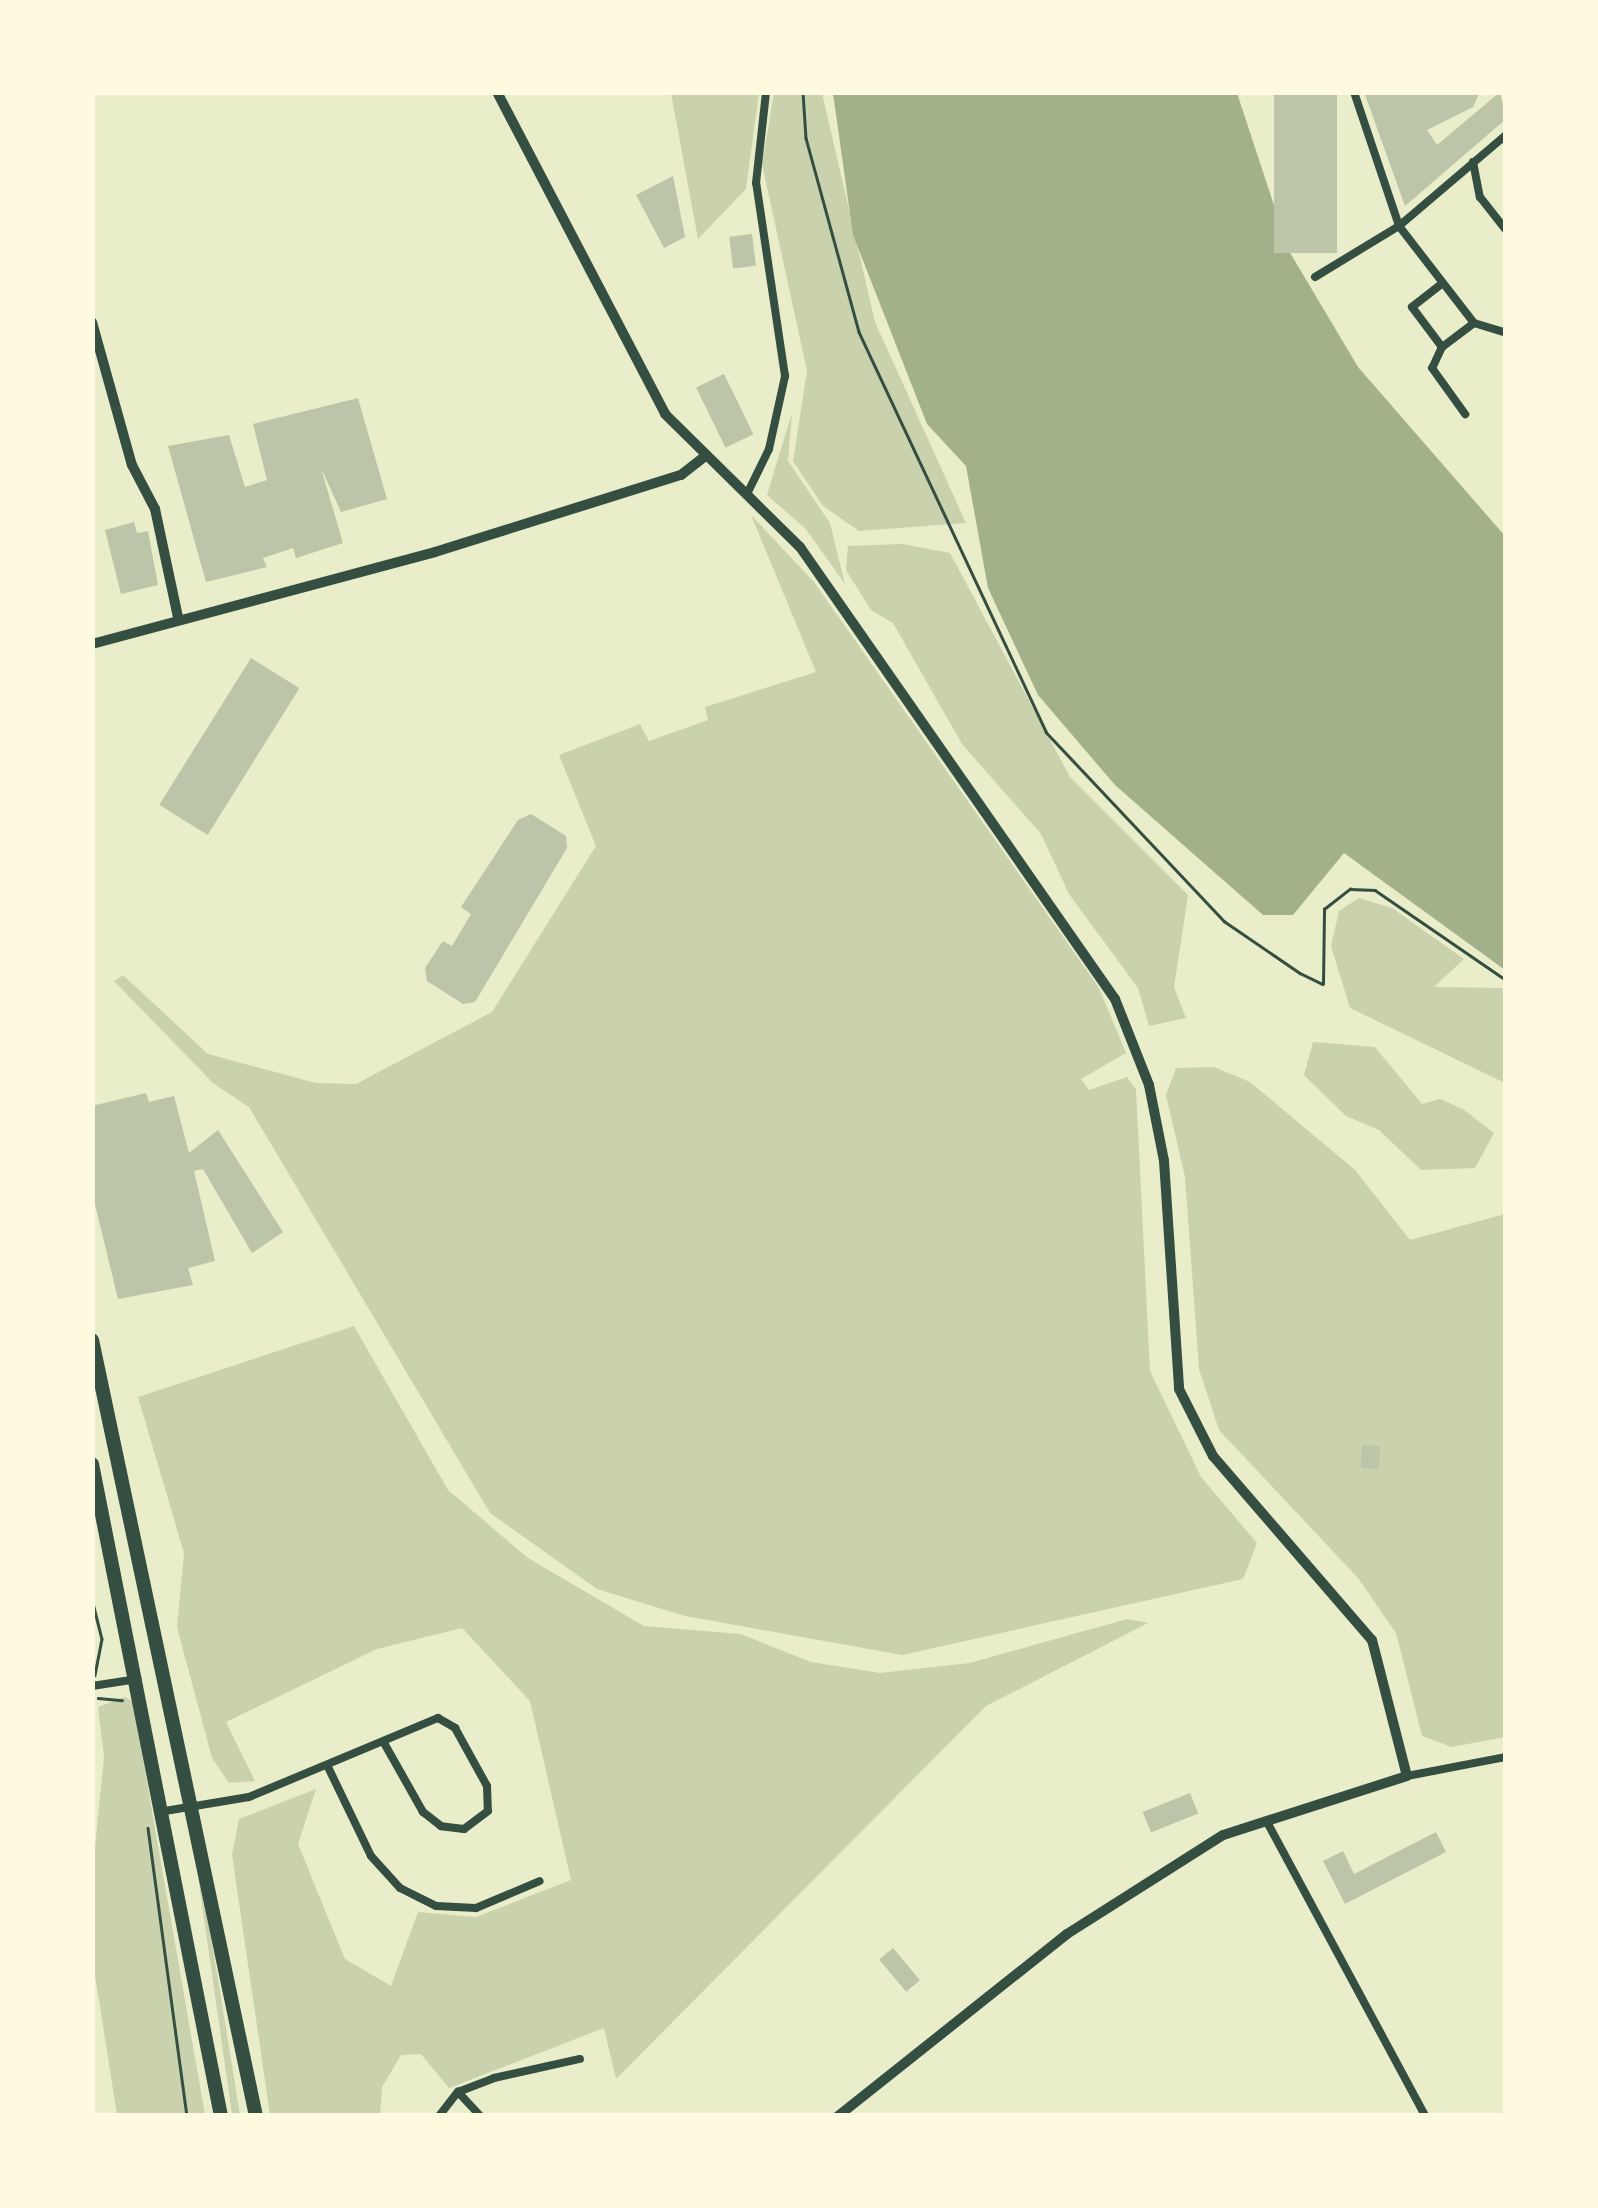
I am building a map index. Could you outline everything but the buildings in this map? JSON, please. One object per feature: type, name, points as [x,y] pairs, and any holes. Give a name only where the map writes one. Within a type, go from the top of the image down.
[{"type":"highway","points":[[92,1340],[198,1808],[256,2116]]},
{"type":"highway","points":[[92,1464],[140,1678],[222,2116]]},
{"type":"street","points":[[497,92],[665,414],[703,458],[747,494],[800,547],[1114,999],[1148,1085],[1164,1161],[1180,1389],[1213,1456],[1372,1640],[1407,1776]]},
{"type":"street","points":[[747,494],[769,450],[784,376],[756,183],[766,92]]},
{"type":"street","points":[[1354,92],[1398,226],[1474,323],[1506,333]]},
{"type":"street","points":[[1315,277],[1398,226],[1506,135]]},
{"type":"street","points":[[1473,162],[1480,197],[1506,230]]},
{"type":"street","points":[[1442,347],[1412,307],[1443,284]]},
{"type":"street","points":[[92,322],[132,465],[154,509],[178,617]]},
{"type":"street","points":[[1465,414],[1432,368],[1442,347],[1474,323]]},
{"type":"street","points":[[92,644],[178,617],[436,552],[681,474],[703,458]]},
{"type":"street","points":[[92,1686],[140,1678]]},
{"type":"street","points":[[165,1811],[198,1808],[328,1767],[384,1741],[438,1718],[455,1728],[487,1786],[488,1810],[464,1829],[441,1826],[423,1812],[384,1741]]},
{"type":"street","points":[[838,2116],[1067,1934],[1223,1835],[1407,1776],[1506,1757]]},
{"type":"street","points":[[328,1767],[370,1856],[400,1888],[436,1906],[476,1908],[540,1881]]},
{"type":"street","points":[[1267,1822],[1425,2116]]},
{"type":"street","points":[[439,2116],[458,2092],[580,2059]]},
{"type":"street","points":[[458,2092],[480,2116]]},
{"type":"path","points":[[802,92],[806,138],[859,332],[1046,732],[1224,920],[1300,973],[1323,984],[1324,909],[1350,889],[1375,890],[1506,980]]},
{"type":"path","points":[[148,1814],[187,2116]]},
{"type":"shaded area","points":[[671,93],[759,93],[746,189],[698,239]]},
{"type":"shaded area","points":[[774,93],[822,93],[875,322],[966,523],[859,531],[823,506],[793,461],[807,371],[762,164]]},
{"type":"shaded area","points":[[833,93],[1237,93],[1289,251],[1358,367],[1505,536],[1505,970],[1344,853],[1293,915],[1263,915],[1115,785],[1038,695],[988,588],[966,466],[927,424],[853,235]]},
{"type":"shaded area","points":[[792,413],[788,461],[830,523],[845,584],[805,528],[767,495]]},
{"type":"shaded area","points":[[751,515],[814,582],[1099,988],[1126,1053],[1081,1079],[1089,1090],[1127,1077],[1136,1089],[1150,1371],[1201,1477],[1257,1543],[1243,1579],[902,1655],[685,1616],[597,1589],[490,1513],[249,1107],[213,1083],[114,981],[123,975],[208,1054],[316,1083],[356,1084],[492,1012],[596,846],[559,755],[640,724],[649,741],[708,720],[705,707],[816,672]]},
{"type":"shaded area","points":[[902,544],[950,553],[1070,777],[1188,895],[1174,987],[1186,1018],[1149,1026],[1138,988],[1069,894],[1041,834],[962,744],[893,623],[871,610],[846,570],[848,546]]},
{"type":"shaded area","points":[[1359,898],[1392,908],[1464,959],[1434,987],[1505,988],[1505,1083],[1350,1008],[1331,946],[1339,911]]},
{"type":"shaded area","points":[[1313,1042],[1375,1047],[1422,1104],[1440,1099],[1463,1109],[1494,1133],[1475,1168],[1421,1170],[1379,1130],[1346,1116],[1304,1075]]},
{"type":"shaded area","points":[[1214,1067],[1250,1082],[1355,1170],[1410,1240],[1505,1214],[1505,1737],[1452,1747],[1422,1736],[1396,1633],[1358,1578],[1219,1430],[1199,1369],[1185,1177],[1166,1095],[1176,1068]]},
{"type":"shaded area","points":[[354,1326],[448,1490],[528,1558],[644,1626],[741,1634],[811,1662],[880,1673],[970,1663],[1127,1619],[1148,1623],[986,1706],[616,2079],[604,2028],[449,2088],[421,2054],[401,2055],[382,2087],[380,2115],[270,2115],[232,1855],[239,1819],[316,1789],[298,1844],[345,1959],[391,1986],[418,1912],[476,1917],[571,1880],[530,1701],[462,1628],[377,1649],[226,1722],[255,1781],[229,1783],[212,1758],[177,1627],[184,1553],[138,1397]]},
{"type":"shaded area","points":[[125,1697],[133,1702],[205,2115],[117,2115],[93,1962],[93,1868],[104,1757],[98,1707]]},
{"type":"shaded area","points":[[191,1827],[218,1979],[240,2115],[232,2115]]}]
